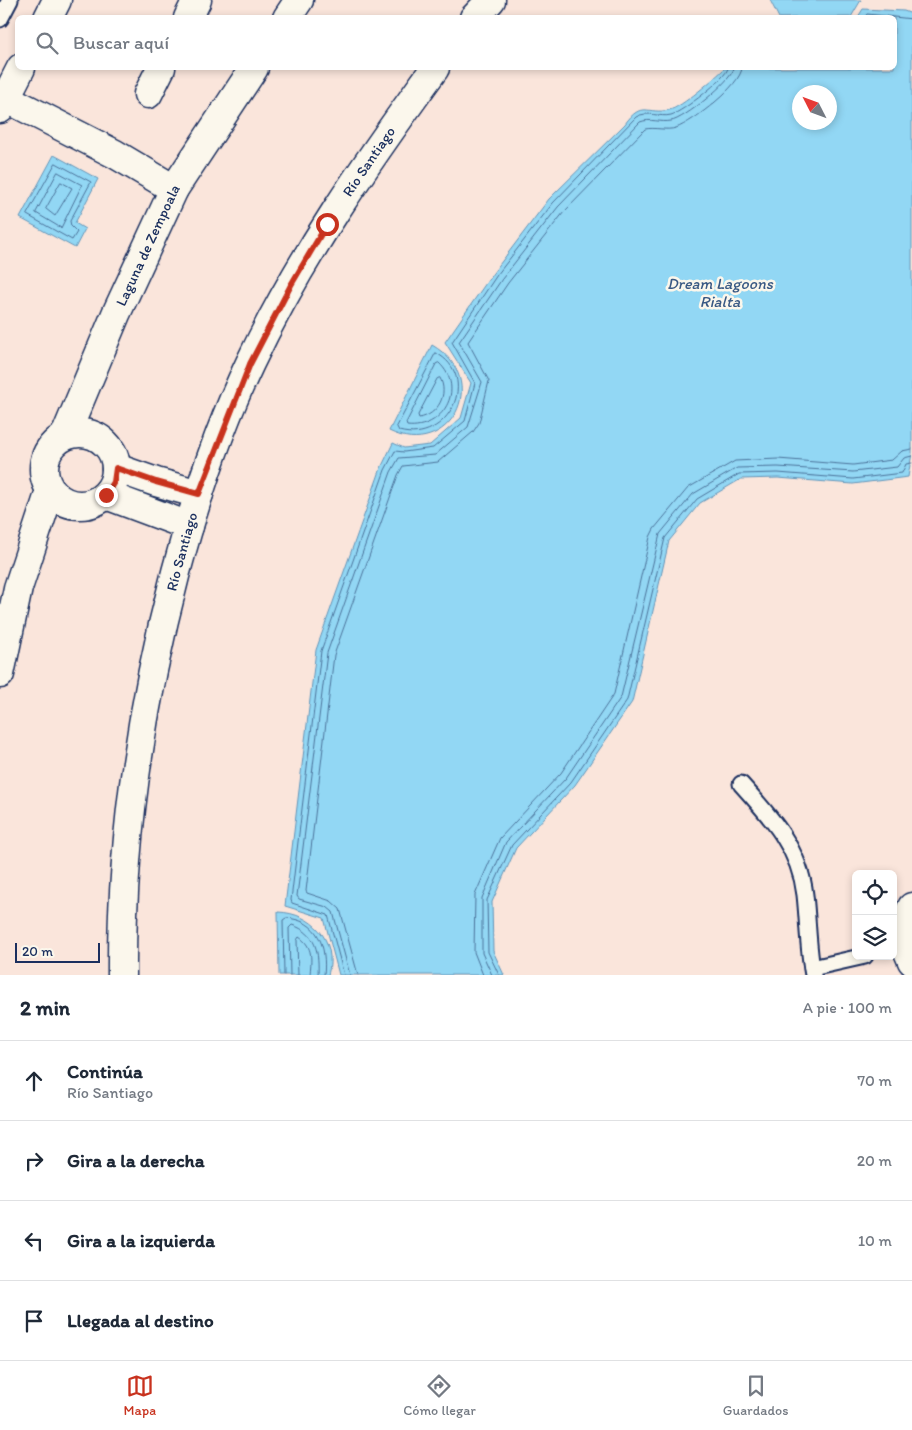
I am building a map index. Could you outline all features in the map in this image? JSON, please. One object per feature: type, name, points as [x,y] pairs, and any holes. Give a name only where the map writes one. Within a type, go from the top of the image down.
[{"type":"street","points":[[50,15],[57,0]]},
{"type":"street","points":[[190,15],[197,0]]},
{"type":"street","points":[[289,15],[299,0]]},
{"type":"street","points":[[477,15],[491,0]]},
{"type":"street","points":[[20,70],[2,101],[115,154],[174,189]]},
{"type":"street","points":[[148,94],[161,70]]},
{"type":"street","name":"Laguna de Zempoala","points":[[65,436],[116,314],[174,189],[253,70]]},
{"type":"street","name":"Río Santiago","points":[[122,975],[122,917],[130,799],[160,630],[199,494],[250,364],[291,285],[345,194],[434,70]]},
{"type":"street","points":[[76,433],[88,434],[99,438],[114,456],[116,468],[114,482],[106,495],[95,502],[83,506],[70,505],[59,500],[50,490],[45,480],[44,466],[47,454],[55,444],[65,436],[76,433]]},
{"type":"street","points":[[116,468],[199,494]]},
{"type":"street","points":[[0,674],[18,588],[50,490]]},
{"type":"street","points":[[106,495],[189,526]]},
{"type":"street","points":[[904,953],[906,917],[912,907]]},
{"type":"lane","points":[[0,19],[10,0]]},
{"type":"lane","points":[[741,784],[770,817],[794,854],[805,894],[812,971],[852,960]]},
{"type":"water","points":[[770,0],[861,0],[852,15],[778,15]]},
{"type":"water","name":"Dream Lagoons Rialta","points":[[863,9],[904,11],[912,14],[912,453],[908,477],[853,484],[778,478],[741,479],[700,503],[669,541],[632,702],[575,785],[516,848],[492,902],[493,951],[504,975],[339,975],[324,918],[285,906],[316,650],[381,468],[393,443],[404,448],[430,445],[461,418],[471,383],[445,342],[493,273],[549,199],[636,112],[641,110],[669,110],[682,104],[723,70],[897,70],[897,15],[859,15]]},
{"type":"water","points":[[54,155],[98,179],[75,223],[85,229],[75,248],[20,218]]},
{"type":"water","points":[[432,345],[450,360],[459,377],[461,396],[456,412],[445,426],[430,435],[411,437],[389,431]]},
{"type":"water","points":[[278,912],[302,917],[319,931],[326,940],[329,951],[328,975],[279,975]]},
{"type":"route","points":[[106,495],[114,482],[116,468],[199,494],[219,436],[250,364],[291,285],[327,224]]}]
